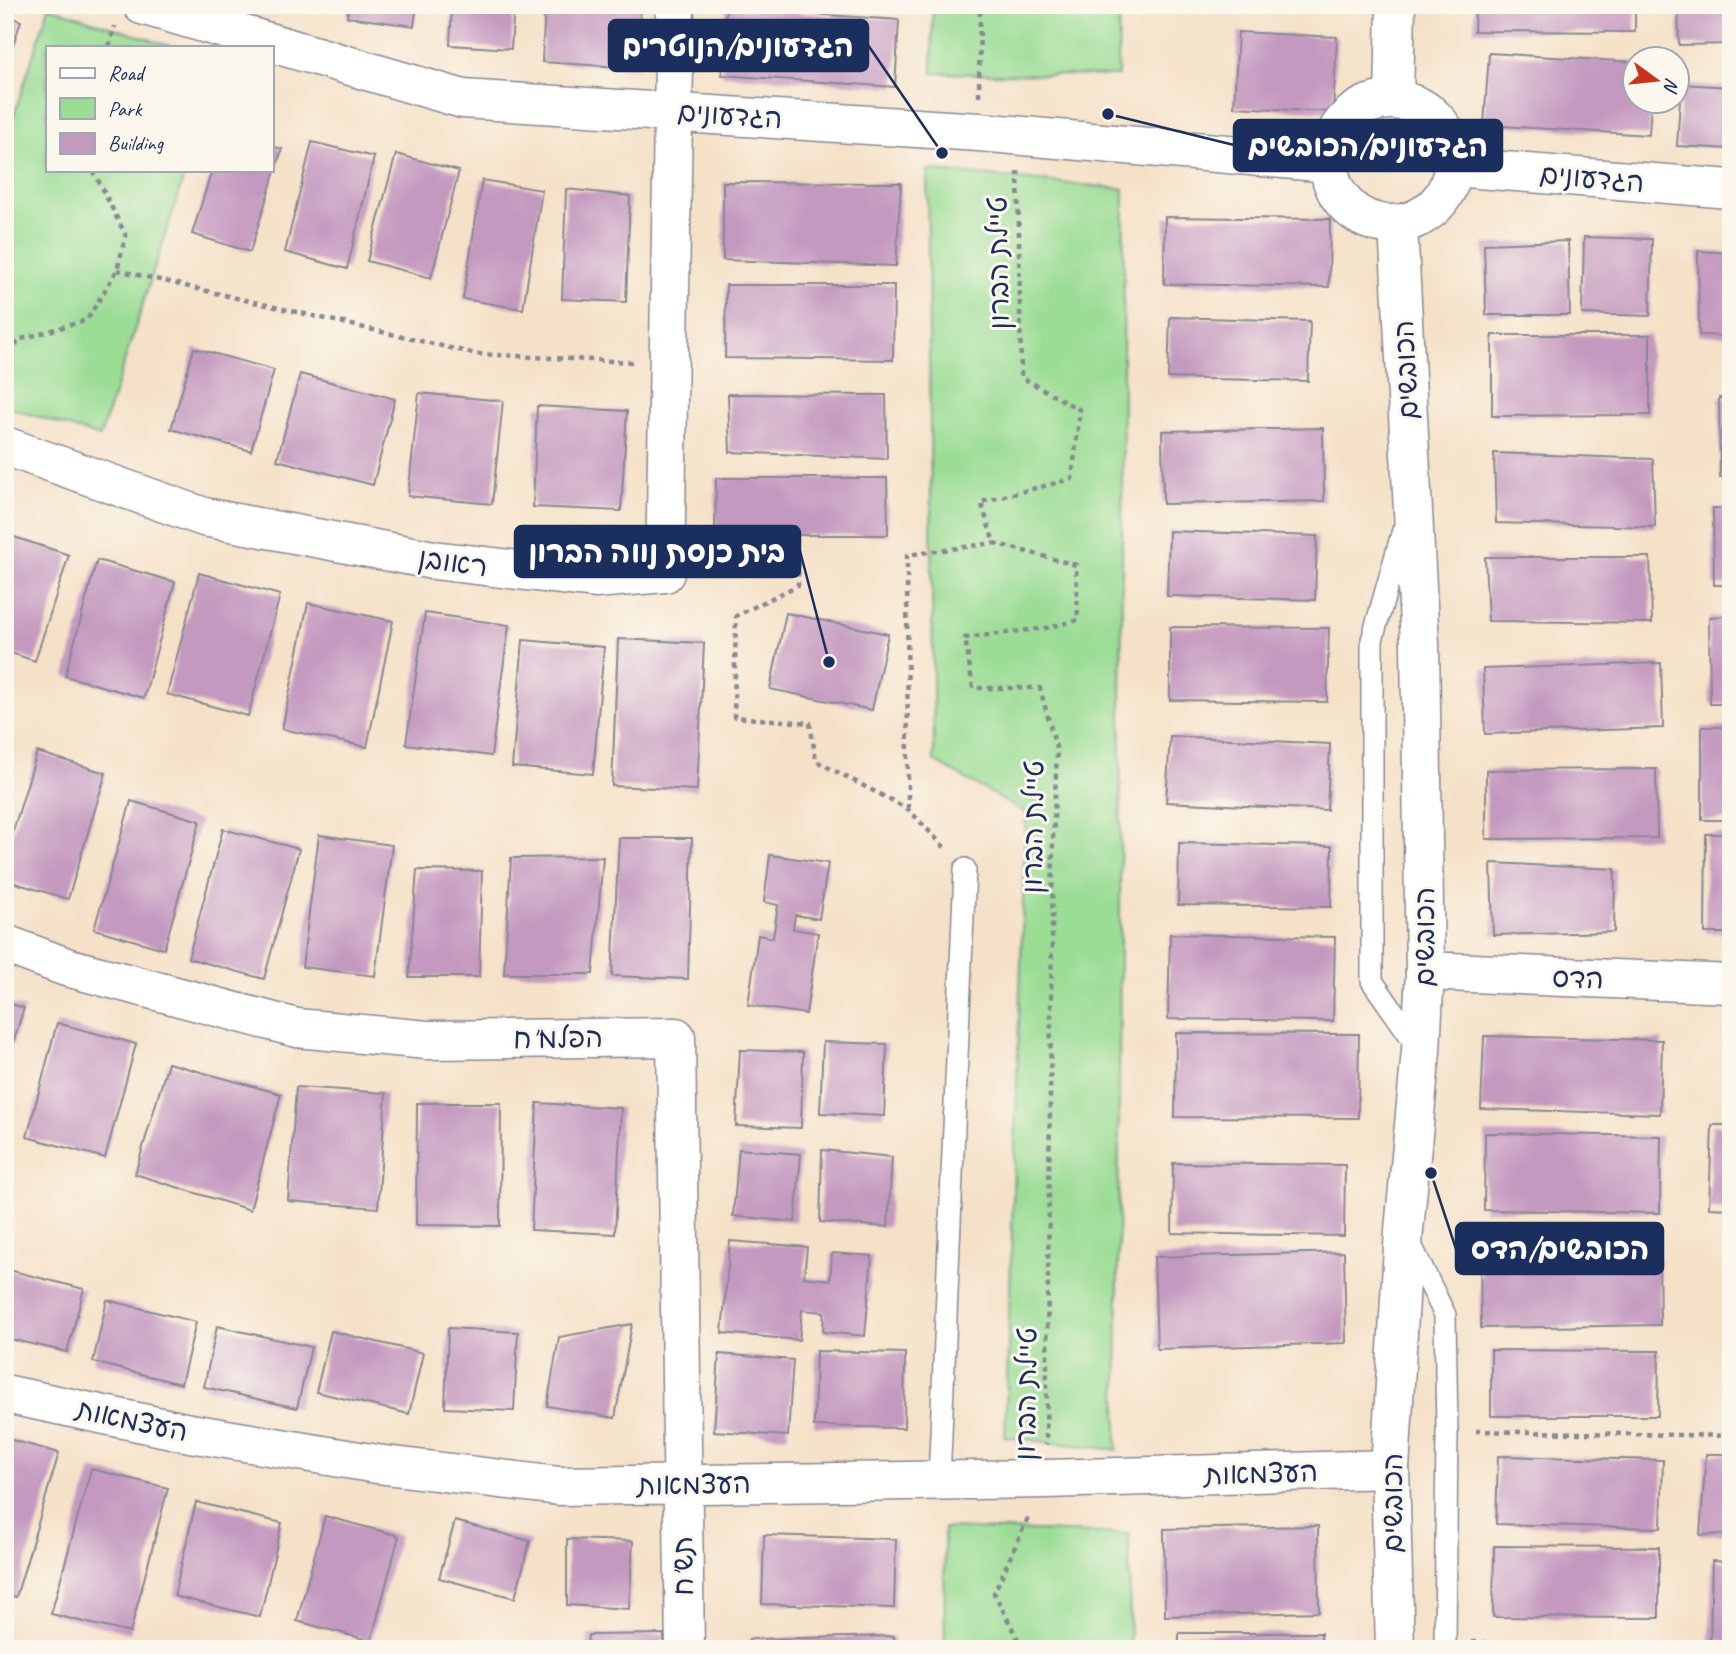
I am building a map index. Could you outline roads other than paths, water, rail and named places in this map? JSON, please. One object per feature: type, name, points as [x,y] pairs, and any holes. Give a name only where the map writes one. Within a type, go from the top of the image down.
[{"type":"street","name":"הגדעונים","points":[[142,5],[463,99],[979,132],[1329,163]]},
{"type":"street","points":[[674,111],[675,5]]},
{"type":"street","points":[[1394,100],[1396,5]]},
{"type":"street","points":[[1394,100],[1413,104],[1437,121],[1452,147],[1453,167],[1448,188],[1436,205],[1419,219],[1398,225],[1377,224],[1358,215],[1343,202],[1332,184],[1329,163],[1332,143],[1342,125],[1356,111],[1374,103],[1394,100]]},
{"type":"street","name":"ראובן","points":[[5,446],[204,517],[446,562],[595,579],[665,573],[674,111]]},
{"type":"street","name":"הגדעונים","points":[[1453,167],[1731,189]]},
{"type":"street","name":"הכובשים","points":[[1395,1649],[1390,1469],[1404,1230],[1421,1051],[1425,971],[1420,644],[1398,225]]},
{"type":"street","name":"הפלמ\"ח","points":[[5,944],[66,967],[297,1028],[427,1040],[676,1037],[682,1484]]},
{"type":"street","name":"הדס","points":[[1425,971],[1731,984]]},
{"type":"street","name":"העצמאות","points":[[5,1394],[190,1433],[377,1464],[559,1486],[1046,1479],[1390,1469]]},
{"type":"street","name":"תש\"ח","points":[[682,1484],[685,1649]]},
{"type":"lane","points":[[1413,497],[1372,640],[1372,981],[1421,1051]]},
{"type":"lane","points":[[939,1481],[965,869]]},
{"type":"lane","points":[[1404,1230],[1445,1315],[1446,1645]]},
{"type":"place","name":"הגדעונים/הכובשים","points":[[1108,114]]},
{"type":"place","name":"הגדעונים/הנוטרים","points":[[942,153]]},
{"type":"place","name":"בית כנסת נווה הברון","points":[[829,662]]},
{"type":"place","name":"הכובשים/הדס","points":[[1431,1173]]}]
